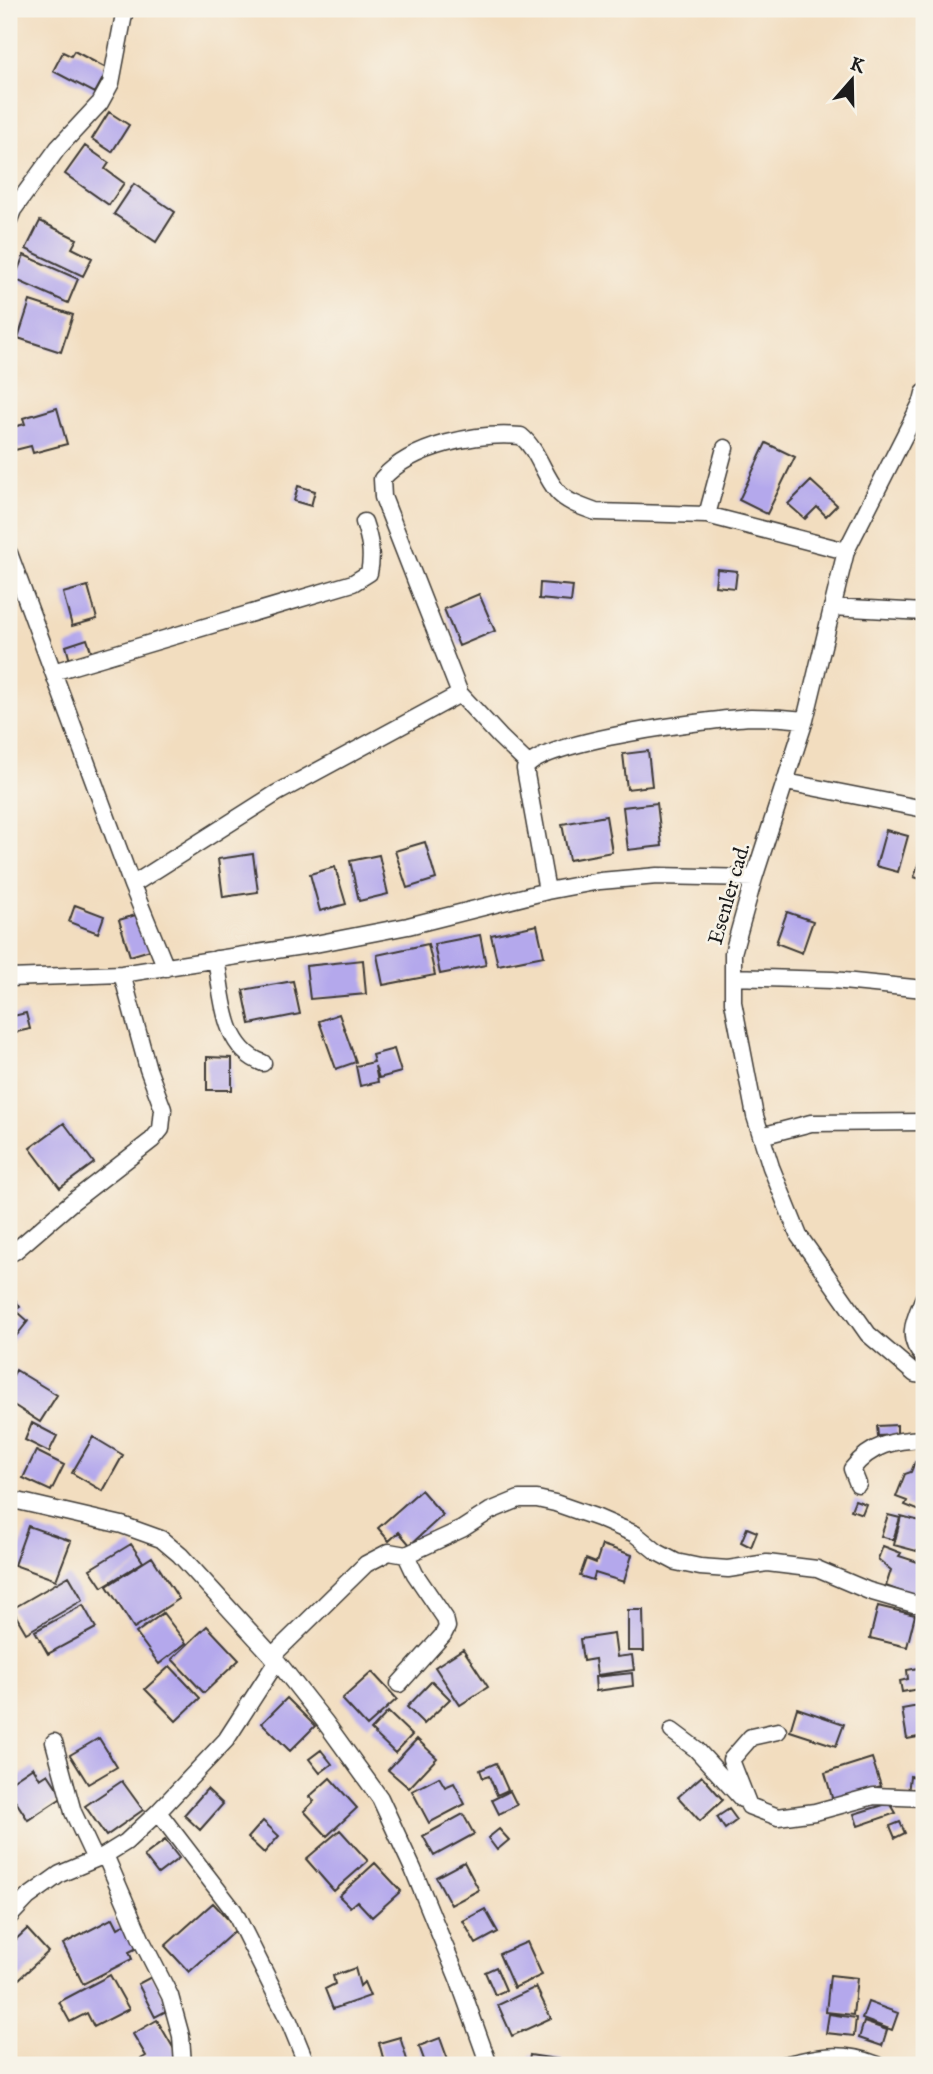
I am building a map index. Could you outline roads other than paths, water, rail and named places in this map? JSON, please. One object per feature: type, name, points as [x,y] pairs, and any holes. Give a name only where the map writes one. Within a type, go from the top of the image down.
[{"type":"street","points":[[9,220],[13,210],[58,148],[100,103],[111,83],[125,9]]},
{"type":"street","name":"Esenler cad.","points":[[924,393],[846,551],[805,720],[733,953],[733,1002],[761,1136],[799,1236],[868,1334],[915,1374],[924,1375]]},
{"type":"street","points":[[528,764],[460,694],[383,497],[382,478],[390,471],[440,444],[503,435],[521,436],[532,448],[558,492],[579,506],[596,512],[707,515],[846,551]]},
{"type":"street","points":[[707,515],[725,448]]},
{"type":"street","points":[[53,672],[354,583],[369,573],[372,559],[365,522]]},
{"type":"street","points":[[9,553],[132,885],[166,968]]},
{"type":"street","points":[[832,607],[924,612]]},
{"type":"street","points":[[132,885],[277,793],[460,694]]},
{"type":"street","points":[[547,891],[527,787],[528,764],[557,748],[627,734],[749,718],[805,720]]},
{"type":"street","points":[[786,782],[924,809]]},
{"type":"street","points":[[9,978],[122,974],[315,944],[408,926],[547,891],[600,881],[657,876],[754,878]]},
{"type":"street","points":[[216,959],[229,1029],[241,1049],[263,1063]]},
{"type":"street","points":[[9,1254],[152,1140],[160,1129],[163,1109],[148,1069],[122,974]]},
{"type":"street","points":[[733,977],[833,980],[924,989]]},
{"type":"street","points":[[761,1136],[811,1123],[924,1122]]},
{"type":"street","points":[[924,1297],[911,1331],[918,1351],[924,1357]]},
{"type":"street","points":[[858,1484],[852,1469],[862,1456],[898,1440],[924,1439]]},
{"type":"street","points":[[9,1499],[122,1525],[161,1539],[187,1563],[274,1659],[325,1722],[380,1798],[413,1869],[459,1981],[487,2065]]},
{"type":"street","points":[[9,1917],[28,1897],[60,1874],[100,1857],[125,1842],[158,1812],[226,1740],[274,1659],[366,1564],[388,1552],[406,1555],[519,1499],[537,1499],[587,1514],[635,1534],[657,1552],[676,1562],[728,1569],[767,1563],[817,1569],[880,1594],[914,1604],[924,1603]]},
{"type":"street","points":[[399,1684],[447,1627],[445,1618],[415,1574],[406,1555]]},
{"type":"street","points":[[672,1731],[695,1749],[749,1806],[778,1817],[814,1812],[874,1796],[924,1798]]},
{"type":"street","points":[[749,1806],[731,1760],[751,1737],[778,1731]]},
{"type":"street","points":[[54,1742],[73,1812],[100,1857],[170,1996],[181,2036],[183,2065]]},
{"type":"street","points":[[158,1812],[234,1911],[289,2021],[307,2065]]},
{"type":"street","points":[[783,2065],[833,2054],[878,2065]]}]
